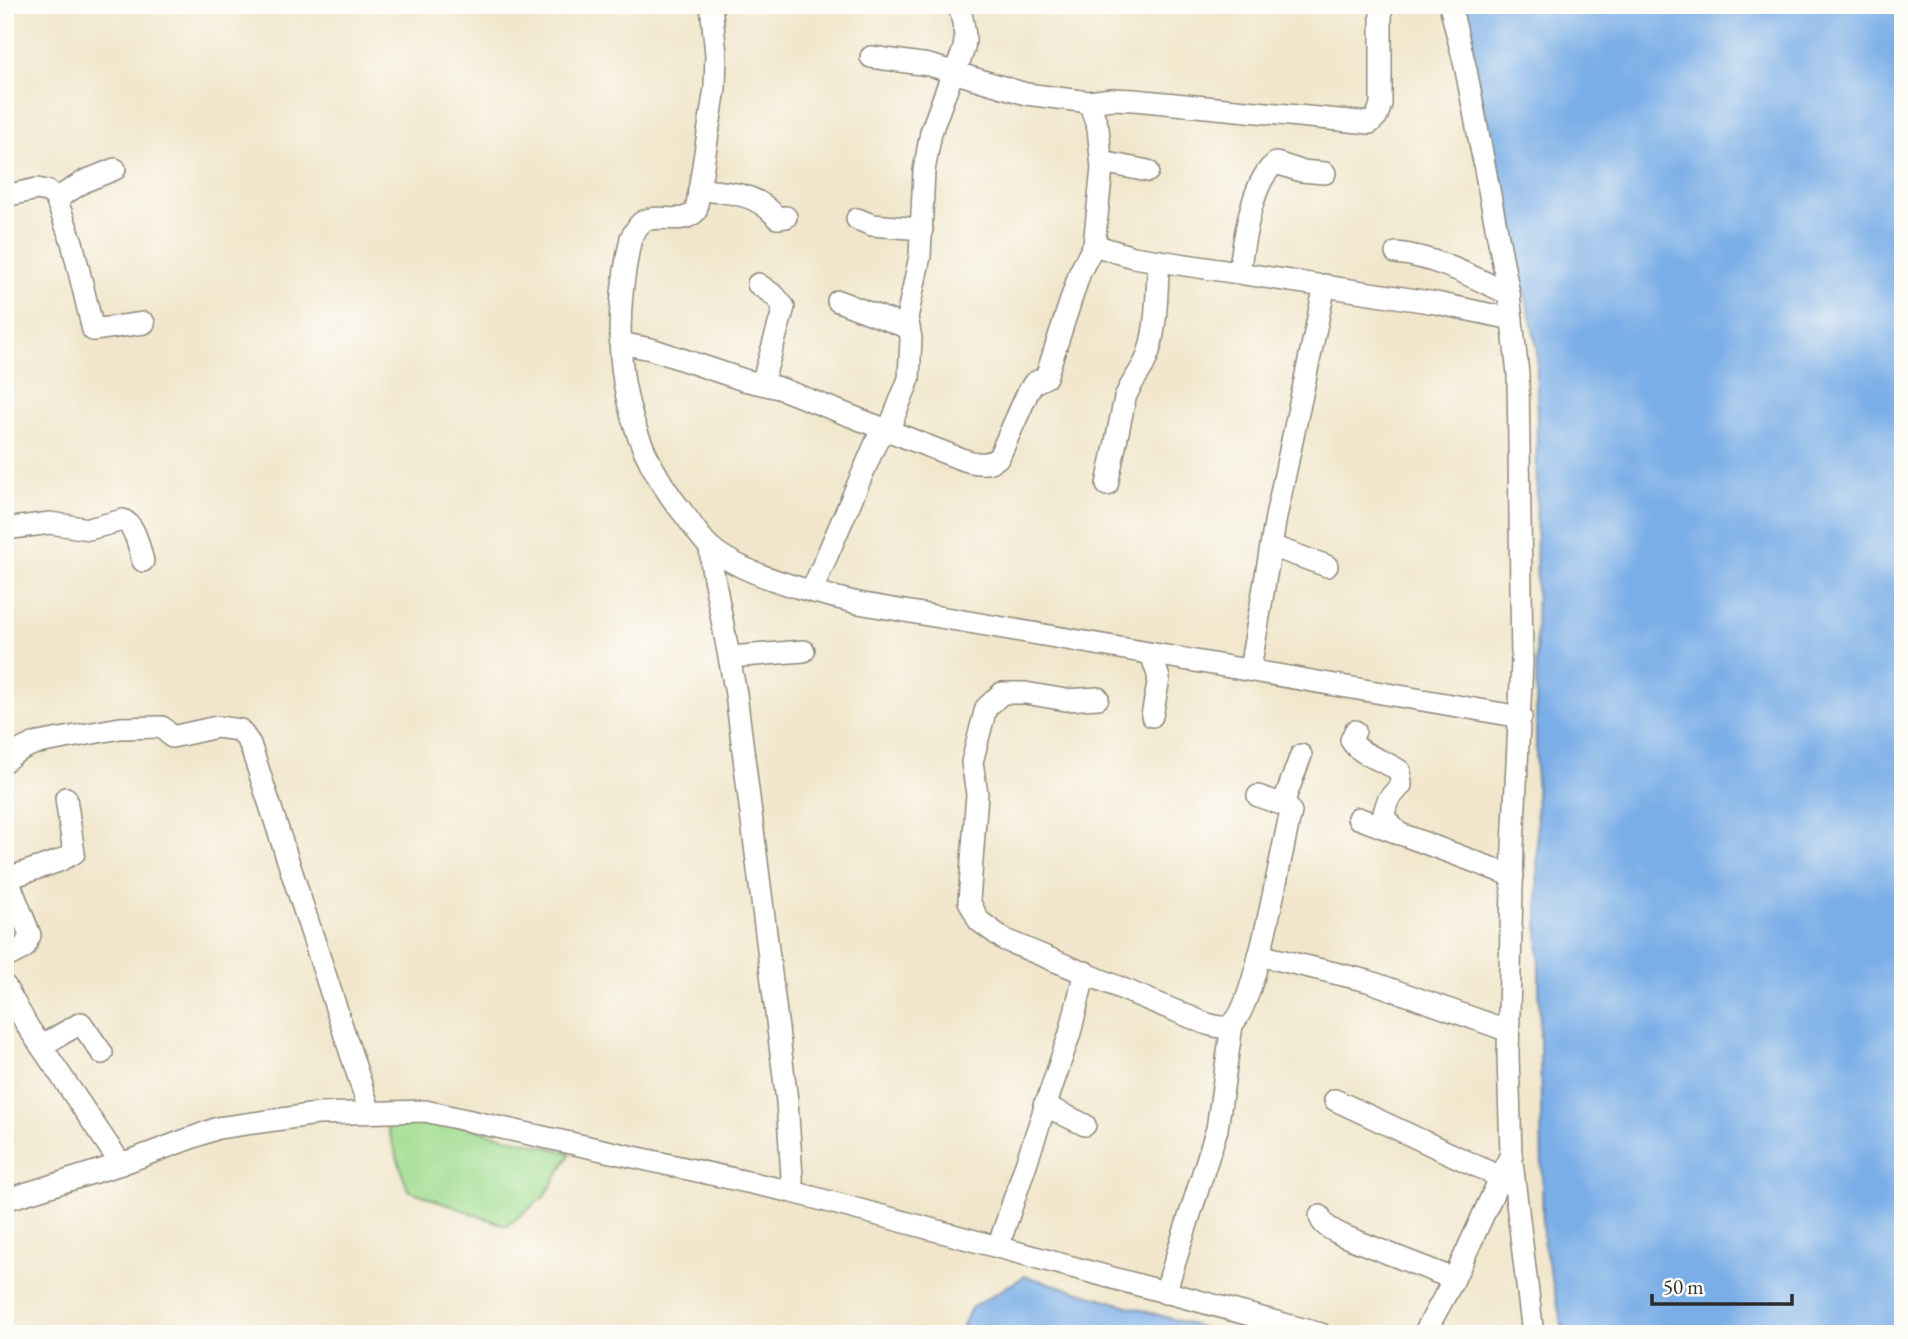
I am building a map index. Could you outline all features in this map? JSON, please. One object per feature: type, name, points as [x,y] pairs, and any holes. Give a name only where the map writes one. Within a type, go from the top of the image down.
[{"type":"street","points":[[711,5],[716,54],[715,88],[696,211],[693,215],[677,219],[647,220],[631,238],[620,343],[626,400],[645,455],[670,498],[710,547],[754,571],[814,592],[858,603],[1521,717]]},
{"type":"street","points":[[814,592],[823,563],[878,438],[889,429],[909,379],[911,342],[908,312],[918,266],[928,145],[953,72],[965,50],[959,5]]},
{"type":"street","points":[[871,57],[929,65],[1026,94],[1090,102],[1134,100],[1370,123],[1377,116],[1381,104],[1381,5]]},
{"type":"street","points":[[1450,5],[1466,70],[1509,294],[1518,387],[1521,717],[1509,1031],[1511,1154],[1533,1334]]},
{"type":"street","points":[[620,343],[652,349],[744,380],[779,388],[961,459],[981,464],[995,460],[1028,392],[1034,383],[1046,377],[1080,272],[1094,244],[1101,162],[1098,128],[1090,102]]},
{"type":"street","points":[[1101,162],[1148,171]]},
{"type":"street","points":[[1239,272],[1249,209],[1269,167],[1276,163],[1301,171],[1325,173]]},
{"type":"street","points":[[57,199],[86,181],[115,169]]},
{"type":"street","points":[[5,196],[37,189],[50,192],[57,199],[72,242],[92,329],[144,323]]},
{"type":"street","points":[[699,190],[755,199],[769,208],[777,218],[786,217]]},
{"type":"street","points":[[857,219],[872,225],[922,229]]},
{"type":"street","points":[[1094,244],[1133,257],[1436,303],[1512,319]]},
{"type":"street","points":[[1396,253],[1410,254],[1462,271],[1509,294]]},
{"type":"street","points":[[1107,485],[1125,398],[1145,362],[1150,346],[1159,261]]},
{"type":"street","points":[[758,284],[775,296],[784,307],[762,384]]},
{"type":"street","points":[[1250,669],[1271,546],[1325,285]]},
{"type":"street","points":[[838,301],[909,328]]},
{"type":"street","points":[[5,529],[50,523],[89,529],[123,520],[132,528],[143,561]]},
{"type":"street","points":[[1271,546],[1327,566]]},
{"type":"street","points":[[710,547],[730,657],[787,1101],[793,1192]]},
{"type":"street","points":[[730,657],[804,651]]},
{"type":"street","points":[[1151,654],[1159,678],[1152,716]]},
{"type":"street","points":[[1098,698],[1066,700],[1025,693],[1002,693],[986,709],[972,762],[977,794],[969,901],[979,921],[1005,940],[1207,1024],[1225,1028],[1232,1025],[1240,1017],[1259,955],[1291,812],[1291,809],[1283,804],[1258,796]]},
{"type":"street","points":[[5,761],[33,744],[113,729],[156,726],[166,729],[172,737],[217,727],[240,730],[250,744],[370,1112]]},
{"type":"street","points":[[1355,731],[1351,740],[1355,747],[1400,771],[1401,785],[1388,800],[1383,816],[1399,834]]},
{"type":"street","points":[[1283,804],[1301,755]]},
{"type":"street","points":[[5,958],[24,948],[30,935],[6,875],[59,861],[74,853],[66,798]]},
{"type":"street","points":[[1358,818],[1513,876]]},
{"type":"street","points":[[1259,955],[1368,981],[1509,1031]]},
{"type":"street","points":[[998,1247],[1070,1033],[1085,972]]},
{"type":"street","points":[[5,986],[41,1046],[121,1164]]},
{"type":"street","points":[[41,1046],[80,1023],[87,1028],[102,1053]]},
{"type":"street","points":[[1165,1293],[1217,1129],[1232,1025]]},
{"type":"street","points":[[1335,1100],[1500,1177]]},
{"type":"street","points":[[1044,1105],[1085,1125]]},
{"type":"street","points":[[5,1200],[121,1164],[218,1128],[317,1114],[425,1111],[793,1192],[1321,1334]]},
{"type":"street","points":[[1424,1334],[1454,1279],[1511,1154]]},
{"type":"street","points":[[1320,1216],[1328,1227],[1344,1236],[1454,1279]]},
{"type":"green space","points":[[385,1120],[453,1124],[571,1153],[545,1196],[507,1226],[408,1190]]},
{"type":"water","points":[[1460,5],[1903,5],[1903,1334],[1564,1334],[1543,1240],[1536,773],[1537,347]]},
{"type":"water","points":[[1025,1276],[1224,1334],[959,1334],[971,1308]]}]
